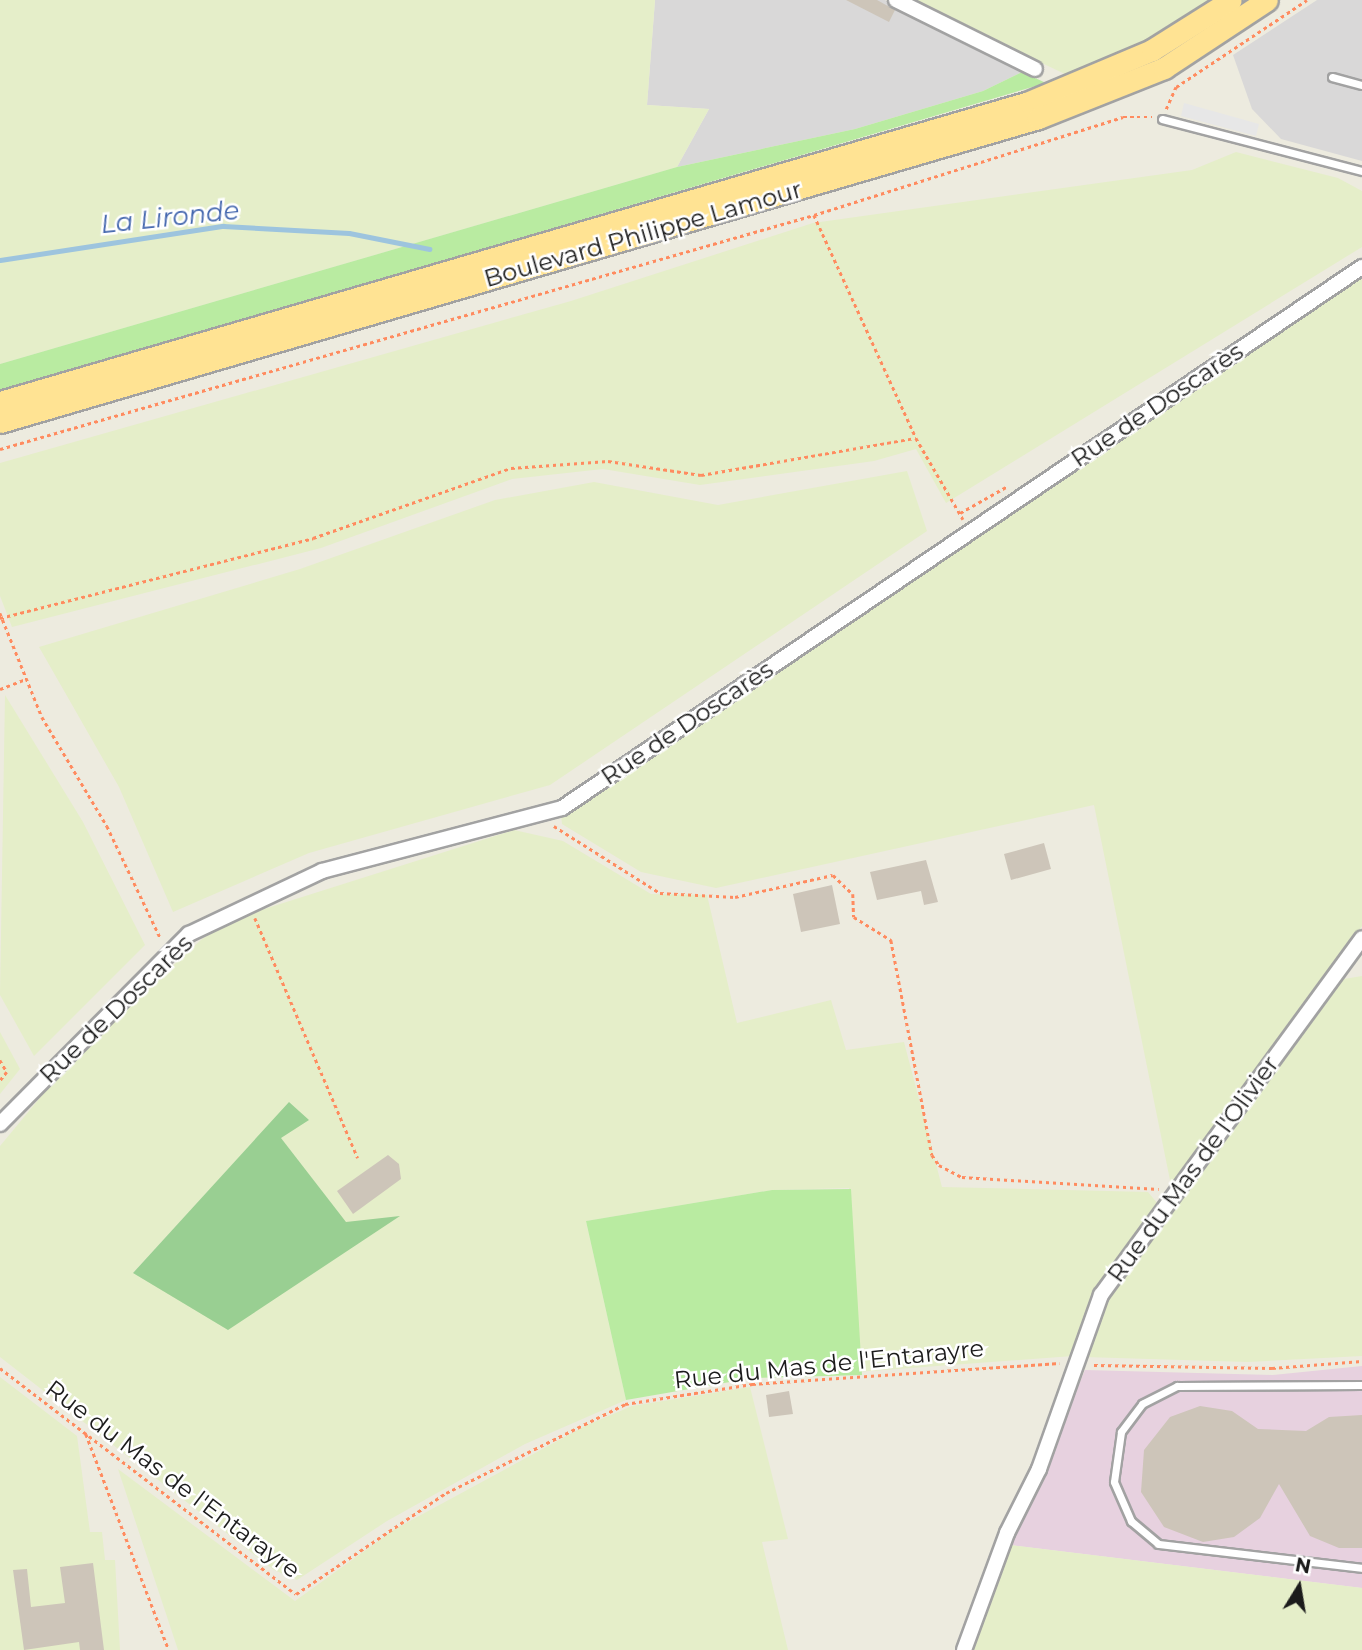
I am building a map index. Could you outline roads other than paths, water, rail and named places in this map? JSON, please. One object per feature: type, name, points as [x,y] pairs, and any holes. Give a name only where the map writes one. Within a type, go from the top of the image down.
[{"type":"main road","name":"Boulevard Philippe Lamour","points":[[0,402],[1029,102],[1152,50],[1231,0]]},
{"type":"main road","name":"Boulevard Philippe Lamour","points":[[0,422],[1038,118],[1164,68],[1267,0]]},
{"type":"street","points":[[896,0],[1035,69]]},
{"type":"street","name":"Rue de Doscarès","points":[[0,1124],[189,934],[322,871],[562,808],[1362,267]]},
{"type":"street","name":"Rue du Mas de l'Olivier","points":[[964,1650],[1101,1295],[1362,938]]},
{"type":"lane","points":[[1332,77],[1362,85]]},
{"type":"lane","points":[[1162,119],[1362,171]]},
{"type":"lane","points":[[1362,1385],[1177,1386],[1142,1404],[1121,1432],[1114,1482],[1131,1521],[1158,1544],[1362,1568]]},
{"type":"waterway","name":"La Lironde","points":[[0,260],[223,226],[349,233],[429,249]]}]
